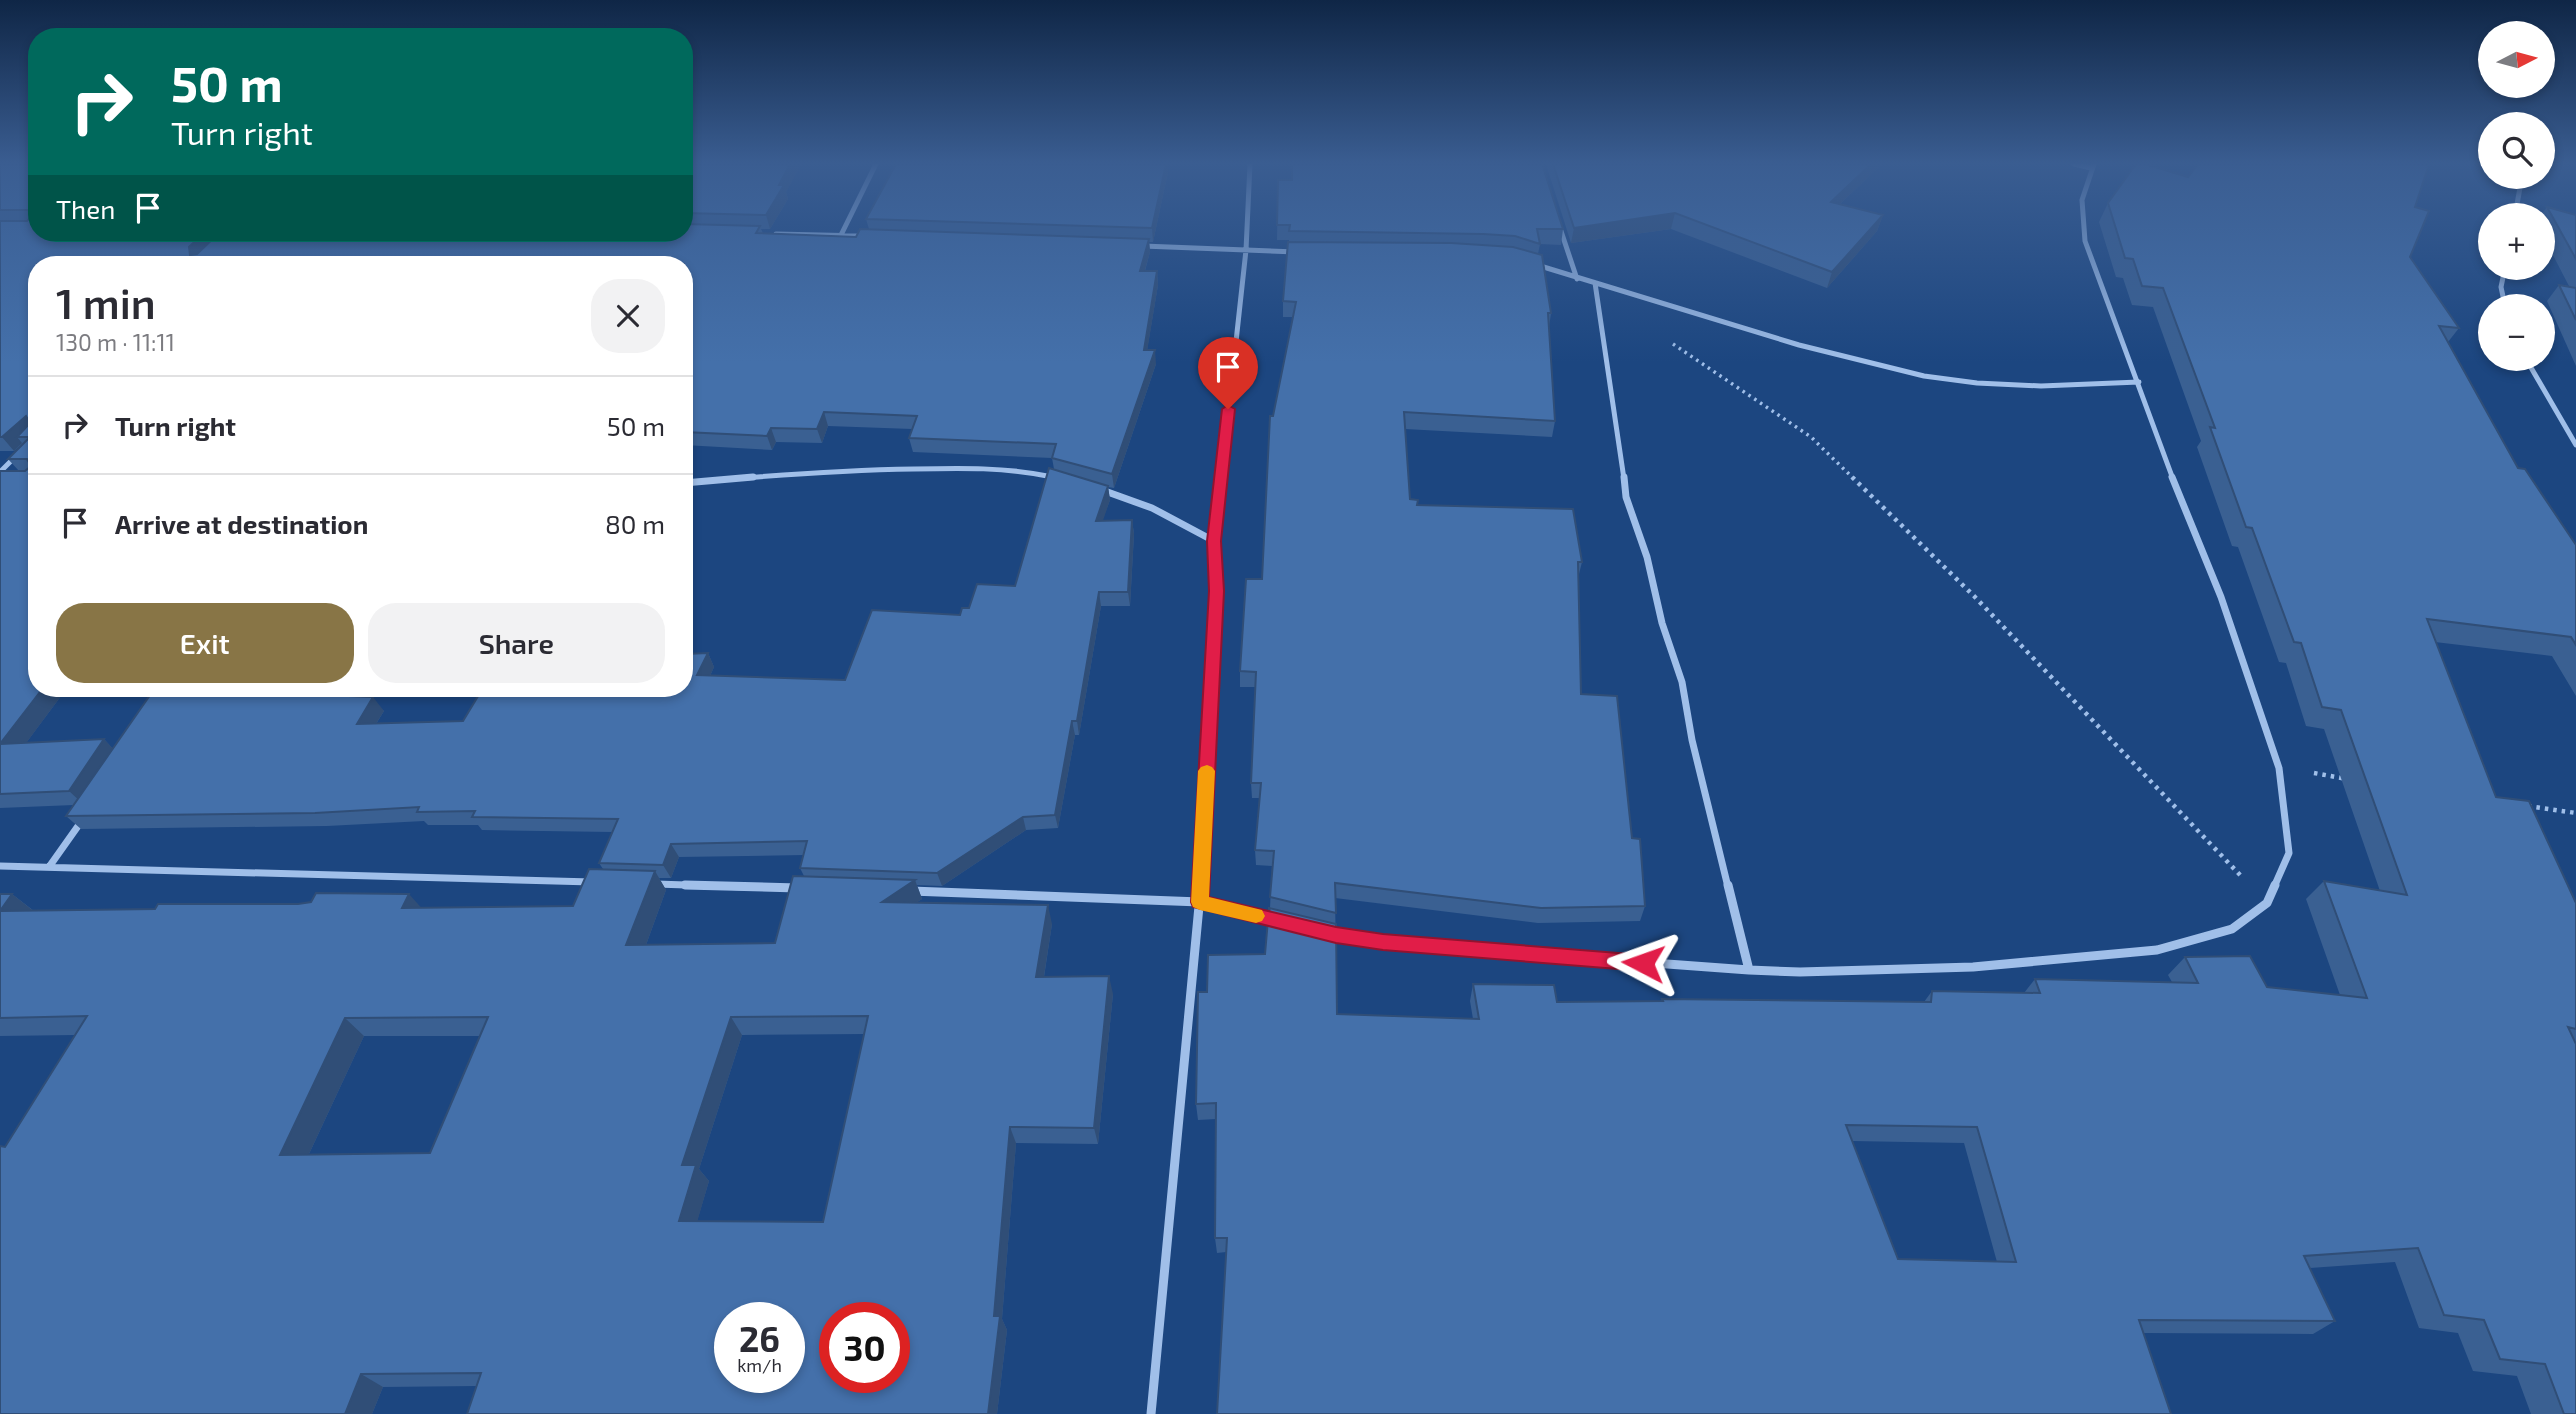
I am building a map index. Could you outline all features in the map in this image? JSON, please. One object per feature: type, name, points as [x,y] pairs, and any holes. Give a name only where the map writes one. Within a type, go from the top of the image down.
[{"type":"street","points":[[841,235],[843,230]]},
{"type":"street","points":[[1150,1414],[1200,902],[1216,591],[1214,541],[1247,230]]},
{"type":"street","points":[[1561,230],[1577,279]]},
{"type":"street","points":[[1312,929],[1406,945],[1800,972],[1973,967],[2157,950],[2232,929],[2267,903],[2289,853],[2279,768],[2221,597],[2156,438],[2139,382],[2085,241],[2084,230]]},
{"type":"street","points":[[762,234],[869,236]]},
{"type":"street","points":[[1139,246],[1303,252]]},
{"type":"street","points":[[1525,261],[1799,345],[1924,376],[1977,383],[2041,386],[2139,382]]},
{"type":"street","points":[[1595,283],[1626,497],[1647,557],[1662,623],[1682,682],[1692,740],[1749,970]]},
{"type":"street","points":[[2533,371],[2576,445]]},
{"type":"street","points":[[0,472],[18,453]]},
{"type":"street","points":[[693,482],[817,471],[963,468],[1041,474],[1067,481]]},
{"type":"street","points":[[1092,487],[1152,508],[1214,541]]},
{"type":"street","points":[[49,867],[88,811]]},
{"type":"street","points":[[0,866],[601,882]]},
{"type":"street","points":[[642,883],[808,888]]},
{"type":"street","points":[[904,891],[1200,902],[1288,923]]},
{"type":"path","points":[[1665,339],[1811,437],[1974,596],[2267,903]]},
{"type":"path","points":[[2279,768],[2361,781]]},
{"type":"path","points":[[2523,806],[2576,813]]},
{"type":"building","points":[[0,230],[28,230],[28,242],[194,242],[189,247],[190,255],[197,254],[210,242],[693,242],[693,230],[758,230],[756,233],[856,237],[860,230],[889,230],[1149,239],[1140,271],[1157,271],[1144,350],[1155,350],[1112,474],[1052,458],[1056,444],[909,438],[917,416],[824,412],[817,429],[771,428],[767,436],[693,432],[693,256],[28,256],[28,420],[26,416],[0,437]]},
{"type":"building","points":[[1537,230],[1540,244],[1515,236],[1483,234],[1289,231]]},
{"type":"building","points":[[1720,230],[1870,230],[1832,272]]},
{"type":"building","points":[[2116,230],[2421,230],[2410,257],[2459,328],[2439,326],[2518,468],[2525,469],[2576,545],[2576,645],[2571,637],[2427,619],[2496,797],[2529,801],[2576,903],[2576,1029],[2568,1027],[2576,1044],[2576,1414],[2564,1414],[2545,1364],[2500,1359],[2484,1320],[2444,1315],[2418,1248],[2304,1256],[2335,1321],[2139,1320],[2171,1414],[1217,1414],[1227,1238],[1215,1238],[1216,1103],[1196,1104],[1198,992],[1207,992],[1208,955],[1265,954],[1269,908],[1336,924],[1337,1014],[1479,1019],[1473,984],[1554,985],[1557,1002],[1663,1001],[1662,999],[1931,1002],[1932,991],[2040,993],[2035,979],[2198,983],[2185,957],[2250,956],[2267,987],[2367,998],[2324,881],[2407,895],[2341,710],[2322,707],[2301,643],[2294,642],[2252,528],[2246,527],[2210,427],[2215,428],[2163,288],[2142,286],[2133,259],[2125,258]],"holes":[[[1846,1125],[1977,1127],[2016,1262],[1898,1259]]]},
{"type":"building","points":[[2560,230],[2576,230],[2576,259]]},
{"type":"building","points":[[1288,242],[1451,243],[1513,247],[1542,255],[1551,313],[1548,313],[1555,421],[1404,412],[1410,499],[1418,500],[1417,505],[1573,509],[1582,562],[1578,562],[1581,694],[1617,696],[1632,838],[1640,839],[1645,906],[1541,908],[1335,883],[1336,913],[1270,897],[1274,851],[1255,850],[1261,783],[1251,783],[1256,672],[1240,671],[1246,579],[1262,579],[1270,416],[1273,416],[1296,302],[1283,301]]},
{"type":"building","points":[[2559,285],[2576,288],[2576,320]]},
{"type":"building","points":[[28,425],[28,437],[17,437]]},
{"type":"building","points":[[28,439],[28,461],[8,459]]},
{"type":"building","points":[[28,468],[28,697],[36,697],[0,744],[0,471],[25,471]]},
{"type":"building","points":[[1049,468],[1108,486],[1096,521],[1132,520],[1128,592],[1099,592],[1077,721],[1072,721],[1055,815],[1023,817],[937,873],[800,868],[807,841],[671,844],[663,865],[599,863],[618,819],[472,817],[475,811],[417,812],[419,807],[315,813],[66,816],[149,697],[373,697],[357,724],[463,721],[478,697],[693,697],[693,654],[708,653],[697,675],[845,680],[872,610],[960,615],[962,608],[969,608],[977,584],[1015,586]]},
{"type":"building","points":[[104,739],[69,791],[0,794],[0,744]]},
{"type":"building","points":[[589,869],[655,871],[626,945],[775,943],[793,876],[915,880],[882,902],[1048,905],[1036,977],[1109,976],[1094,1128],[1010,1127],[994,1316],[1000,1316],[988,1414],[467,1414],[481,1373],[361,1374],[345,1414],[0,1414],[0,1146],[5,1147],[87,1016],[0,1018],[0,911],[155,909],[158,904],[298,904],[311,902],[316,893],[409,894],[402,908],[573,906]],"holes":[[[868,1016],[823,1222],[679,1221],[696,1165],[682,1165],[731,1017]],[[488,1017],[430,1153],[280,1155],[345,1018]]]},
{"type":"building","points":[[0,894],[12,894],[0,911]]},
{"type":"slow traffic","points":[[1207,771],[1200,902],[1256,916]]},
{"type":"route","points":[[1228,409],[1214,541],[1216,591],[1200,902],[1336,935],[1383,942],[1643,963]]}]
